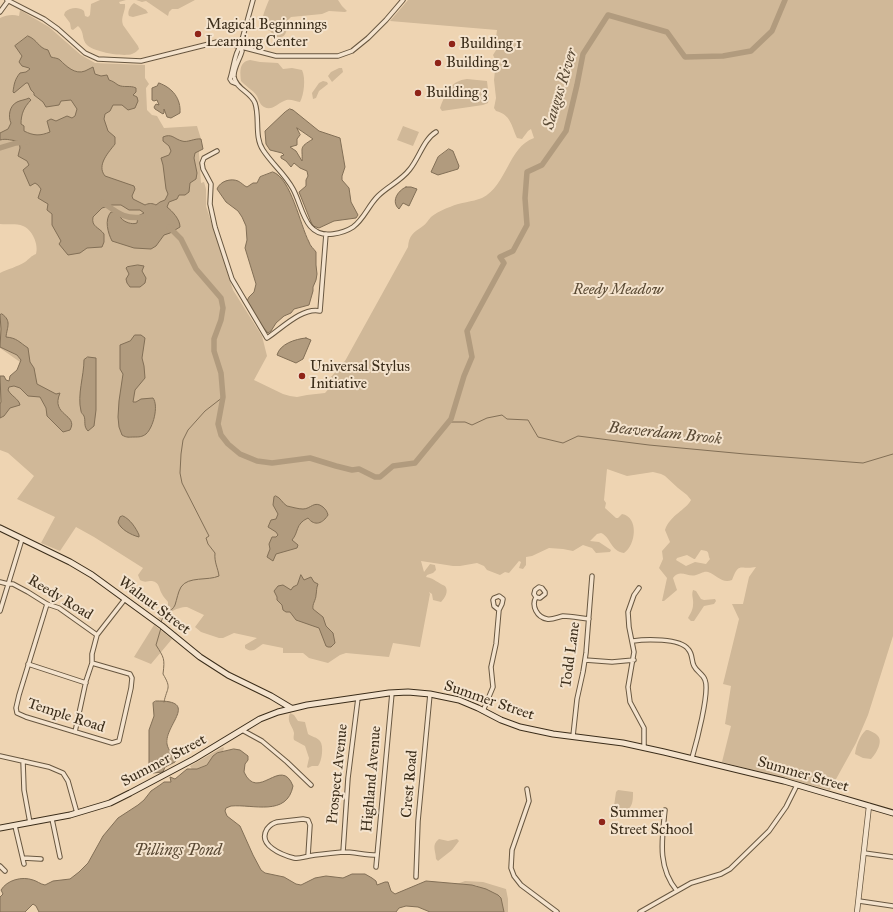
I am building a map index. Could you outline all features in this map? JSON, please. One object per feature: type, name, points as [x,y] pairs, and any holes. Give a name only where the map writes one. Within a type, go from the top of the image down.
[{"type":"main road","name":"Walnut Street","points":[[0,528],[70,562],[92,575],[162,626],[200,657],[228,675],[291,708]]},
{"type":"main road","name":"Summer Street","points":[[0,828],[77,814],[124,796],[208,752],[266,716],[291,708],[392,693],[414,692],[459,700],[520,727],[644,747],[692,758],[797,785],[893,813]]},
{"type":"street","points":[[0,12],[8,0],[48,22],[85,52],[98,59],[138,62],[214,43],[223,43],[276,56],[328,57],[342,55],[352,51],[386,20],[403,0]]},
{"type":"street","points":[[253,0],[240,47],[242,51],[234,74],[237,84],[254,101],[260,143],[263,150],[293,189],[304,218],[310,227],[317,232],[326,234],[343,232],[356,224],[377,196],[402,178],[410,170],[429,138],[436,132]]},
{"type":"street","points":[[217,150],[204,158],[202,163],[203,170],[211,184],[210,204],[215,227],[232,279],[267,338],[298,315],[315,310],[320,311],[326,234]]},
{"type":"street","points":[[0,611],[22,539]]},
{"type":"street","name":"Todd Lane","points":[[573,736],[576,699],[585,660],[592,576]]},
{"type":"street","name":"Reedy Road","points":[[0,582],[13,584],[47,604],[60,608],[97,635]]},
{"type":"street","points":[[639,588],[634,595],[628,612],[629,627],[633,641],[634,660],[629,680],[629,694],[633,708],[644,728],[644,747]]},
{"type":"street","points":[[536,597],[534,607],[543,618],[550,619],[564,616],[589,619]]},
{"type":"street","points":[[75,732],[92,663],[92,654],[97,635],[125,599]]},
{"type":"street","points":[[47,604],[28,664],[86,683]]},
{"type":"street","points":[[484,711],[493,687],[491,667],[496,644],[499,610]]},
{"type":"street","points":[[633,641],[655,639],[682,644],[690,650],[694,666],[707,685],[701,723],[692,758]]},
{"type":"street","points":[[585,660],[612,662],[634,660]]},
{"type":"street","name":"Temple Road","points":[[28,664],[16,708],[17,713],[26,718],[112,743],[119,741],[122,734],[132,678],[130,674],[92,663]]},
{"type":"street","name":"Highland Avenue","points":[[376,867],[392,693]]},
{"type":"street","name":"Crest Road","points":[[416,877],[418,821],[430,694]]},
{"type":"street","name":"Prospect Avenue","points":[[343,852],[348,778],[358,698]]},
{"type":"street","points":[[242,730],[262,741],[311,785]]},
{"type":"street","points":[[0,756],[49,767],[63,773],[68,781],[77,814]]},
{"type":"street","points":[[23,761],[24,790],[30,823]]},
{"type":"street","points":[[640,912],[696,881],[725,873],[733,867],[763,838],[774,825],[786,807],[797,785]]},
{"type":"street","points":[[527,789],[528,804],[512,850],[512,868],[514,876],[521,885],[557,912]]},
{"type":"street","points":[[857,912],[869,806]]},
{"type":"street","points":[[666,810],[662,856],[666,874],[677,891]]},
{"type":"street","points":[[52,819],[60,857]]},
{"type":"street","points":[[308,856],[309,822],[306,819],[273,823],[268,828],[265,833],[267,842],[279,853],[299,858],[343,852],[377,854]]},
{"type":"street","points":[[15,826],[24,864]]},
{"type":"street","points":[[864,853],[893,857]]},
{"type":"street","points":[[23,858],[41,859]]},
{"type":"street","points":[[0,866],[5,871]]},
{"type":"street","points":[[859,901],[893,906]]},
{"type":"green space","points":[[100,0],[126,0],[119,2],[120,4],[125,4],[122,22],[138,46],[139,49],[135,53],[122,55],[96,50],[85,43],[82,31],[78,26],[73,30],[71,29],[70,23],[64,15],[65,12],[69,9],[79,8],[84,11],[85,16],[88,17],[90,15],[91,4]]},
{"type":"green space","points":[[136,0],[195,0],[178,9],[172,9],[168,16],[146,1],[142,2]]},
{"type":"green space","points":[[269,0],[338,0],[347,11],[329,11],[322,14],[291,17],[287,21],[287,29],[285,34],[281,37],[277,37],[263,25],[263,16]]},
{"type":"green space","name":"Reedy Meadow","points":[[408,0],[893,0],[893,636],[868,715],[856,743],[830,790],[722,762],[731,726],[725,724],[731,686],[723,684],[739,619],[732,604],[743,604],[749,577],[756,567],[738,568],[732,580],[728,581],[722,580],[708,572],[693,576],[681,573],[678,574],[673,578],[677,590],[662,601],[667,578],[659,568],[663,559],[662,551],[670,542],[665,530],[670,520],[686,507],[691,500],[661,474],[653,472],[627,476],[607,469],[604,500],[606,503],[605,508],[616,518],[622,514],[627,516],[631,520],[633,526],[634,532],[631,544],[624,553],[616,550],[601,533],[597,534],[590,541],[599,542],[611,550],[610,552],[596,553],[592,548],[583,545],[573,551],[549,548],[532,556],[526,557],[526,565],[523,569],[519,568],[521,562],[519,561],[509,573],[505,572],[500,575],[487,570],[484,566],[477,563],[453,566],[421,561],[424,572],[430,564],[435,565],[436,570],[426,577],[445,586],[447,590],[446,594],[441,602],[433,600],[432,594],[429,592],[430,594],[420,647],[393,643],[389,657],[346,653],[328,663],[309,658],[303,653],[283,653],[283,648],[263,644],[254,650],[248,650],[245,648],[245,645],[257,638],[234,633],[223,638],[219,638],[201,632],[195,627],[204,615],[187,607],[174,610],[165,618],[160,620],[158,617],[168,606],[168,602],[162,595],[157,583],[140,580],[138,575],[143,568],[76,527],[60,551],[41,543],[55,517],[17,499],[34,476],[8,453],[0,450],[0,383],[14,379],[20,362],[0,348],[0,273],[25,262],[36,254],[37,250],[36,242],[29,230],[23,226],[0,224],[0,18],[10,15],[19,16],[20,10],[49,27],[81,55],[95,63],[145,65],[145,78],[149,84],[146,88],[147,110],[152,115],[157,116],[164,128],[197,126],[201,139],[198,139],[201,183],[204,182],[206,189],[206,206],[233,290],[262,336],[267,356],[254,380],[283,394],[297,397],[325,393],[332,385],[328,379],[345,361],[408,247],[409,240],[412,235],[431,217],[440,211],[454,205],[482,198],[490,192],[503,176],[518,149],[534,138],[531,129],[522,139],[517,138],[508,118],[496,111],[494,108],[496,98],[494,80],[496,61],[493,55],[498,47],[496,37],[497,30],[390,21]],"holes":[[[701,550],[708,553],[710,559],[706,564],[695,562],[686,566],[676,560],[677,558],[687,555],[695,559]]]},
{"type":"green space","points":[[134,3],[146,10],[148,13],[133,17],[129,16],[129,9]]},
{"type":"green space","points":[[250,60],[278,63],[283,69],[292,68],[302,70],[304,86],[303,95],[300,102],[288,100],[272,108],[263,106],[257,96],[241,81],[242,65],[246,61]]},
{"type":"green space","points":[[342,68],[343,72],[332,82],[328,76],[331,72]]},
{"type":"green space","points":[[467,79],[487,81],[489,98],[488,103],[442,111],[440,108],[445,95],[453,84]]},
{"type":"green space","points":[[323,81],[327,82],[328,84],[319,91],[316,98],[313,99],[312,93],[319,83]]},
{"type":"green space","points":[[403,126],[419,132],[413,146],[397,140]]},
{"type":"green space","points":[[693,590],[696,591],[701,599],[715,599],[716,601],[714,604],[704,606],[694,621],[691,621],[688,618],[693,607]]},
{"type":"green space","points":[[154,625],[172,639],[151,664],[134,657]]},
{"type":"green space","points":[[290,713],[294,715],[298,721],[305,722],[308,734],[320,741],[322,746],[322,754],[321,761],[318,766],[307,767],[309,758],[305,746],[294,740],[294,733],[289,721]]},
{"type":"green space","points":[[866,730],[876,734],[880,741],[877,751],[871,759],[863,758],[855,754],[859,741]]},
{"type":"green space","points":[[223,747],[222,752],[216,759],[193,771],[190,766]]},
{"type":"green space","points":[[618,790],[633,792],[632,804],[628,809],[622,811],[621,813],[612,811],[616,792]]},
{"type":"green space","points":[[439,839],[448,841],[457,839],[459,841],[452,850],[438,861],[436,859],[434,848]]},
{"type":"green space","points":[[465,881],[483,882],[506,889],[508,912],[504,912],[501,898],[498,895],[475,885],[457,884]]},
{"type":"water","points":[[28,36],[42,48],[48,50],[51,57],[59,59],[74,71],[86,71],[93,67],[95,74],[101,76],[107,75],[109,80],[120,86],[136,88],[136,92],[133,95],[137,97],[138,101],[135,108],[128,110],[122,105],[113,105],[110,111],[105,114],[104,119],[108,131],[115,137],[115,144],[104,159],[102,167],[105,176],[134,186],[135,189],[132,196],[133,199],[145,205],[156,205],[165,200],[168,194],[161,158],[169,155],[171,151],[169,146],[163,141],[163,137],[171,136],[184,141],[201,139],[203,149],[195,153],[194,158],[197,173],[196,179],[190,183],[189,192],[185,195],[179,195],[177,199],[169,202],[167,207],[177,218],[180,227],[164,235],[156,246],[151,249],[134,248],[112,241],[107,223],[111,212],[119,212],[122,219],[133,224],[137,223],[138,216],[144,213],[140,210],[129,210],[121,205],[112,205],[102,208],[93,217],[94,225],[104,234],[104,242],[102,247],[87,248],[80,253],[68,255],[59,244],[61,241],[52,225],[52,214],[47,210],[48,204],[38,198],[41,189],[35,183],[30,186],[23,170],[29,165],[27,161],[18,156],[20,148],[19,141],[5,139],[0,140],[0,133],[8,129],[11,123],[9,115],[12,106],[18,101],[29,98],[31,100],[23,111],[21,124],[24,126],[24,131],[34,135],[50,132],[47,121],[51,119],[56,121],[67,116],[72,118],[75,116],[77,109],[71,100],[61,101],[59,105],[46,107],[43,102],[34,95],[28,83],[14,93],[13,92],[18,75],[30,69],[22,66],[19,62],[22,56],[15,46]]},
{"type":"water","points":[[159,83],[172,91],[179,103],[180,113],[171,118],[167,117],[164,109],[163,114],[154,107],[156,104],[159,105],[157,100],[152,100],[152,88],[157,86]]},
{"type":"water","points":[[290,109],[293,110],[319,131],[340,138],[345,167],[342,180],[349,188],[351,202],[358,215],[356,218],[334,221],[319,228],[313,226],[299,192],[306,186],[308,176],[307,171],[294,163],[291,167],[281,158],[281,156],[284,155],[282,153],[270,150],[266,144],[265,131]],"holes":[[[297,128],[313,139],[303,146],[302,161],[296,151],[290,147],[297,145],[297,139],[300,135]]]},
{"type":"water","points":[[449,149],[453,151],[459,166],[458,169],[438,175],[431,172],[438,157]]},
{"type":"water","points":[[273,172],[285,183],[290,192],[311,246],[316,252],[317,274],[309,305],[294,309],[291,313],[284,316],[276,323],[268,333],[261,325],[247,301],[254,292],[256,284],[245,248],[247,240],[246,226],[238,211],[226,202],[217,189],[223,182],[232,180],[238,181],[247,187],[253,183],[257,183],[260,177]]},
{"type":"water","points":[[406,187],[417,189],[409,206],[403,203],[399,209],[395,203],[395,200],[400,191]]},
{"type":"water","points":[[138,265],[144,266],[142,271],[146,278],[145,283],[140,287],[130,287],[126,279],[129,274],[126,268]]},
{"type":"water","points":[[2,314],[8,322],[6,337],[15,339],[28,348],[30,362],[34,368],[37,384],[56,394],[60,393],[58,401],[59,406],[61,411],[71,421],[72,425],[70,430],[63,432],[47,416],[46,408],[40,397],[28,396],[20,388],[14,386],[9,387],[8,390],[20,405],[10,408],[4,416],[0,418],[0,376],[4,376],[6,380],[9,381],[10,376],[17,370],[21,360],[17,355],[0,347],[0,315]]},
{"type":"water","points":[[135,335],[141,335],[145,338],[142,358],[145,378],[135,390],[133,402],[141,399],[153,398],[155,402],[155,411],[151,427],[146,434],[140,437],[125,437],[122,435],[119,427],[118,417],[123,374],[120,369],[120,345],[130,341]]},
{"type":"water","points":[[306,338],[311,340],[303,359],[296,363],[277,355],[281,348],[288,343]]},
{"type":"water","points":[[88,357],[96,358],[96,410],[94,426],[88,431],[84,416],[81,412],[80,392],[84,360]]},
{"type":"water","points":[[276,496],[287,506],[306,509],[317,504],[320,505],[326,510],[328,515],[319,523],[313,522],[308,518],[304,520],[299,525],[292,540],[298,545],[297,548],[276,554],[273,561],[267,557],[270,549],[269,544],[272,537],[276,537],[278,535],[268,527],[271,520],[276,519],[278,514],[273,505],[274,497]]},
{"type":"water","points":[[123,516],[132,524],[138,532],[139,537],[129,533],[119,525],[118,522],[120,517]]},
{"type":"water","points":[[301,575],[304,580],[311,577],[314,582],[318,584],[313,609],[323,617],[326,626],[333,633],[335,643],[331,647],[326,646],[319,628],[296,620],[290,612],[283,610],[282,605],[277,600],[274,591],[278,586],[283,585],[291,590],[297,585]]},
{"type":"water","points":[[156,701],[169,702],[176,705],[178,709],[177,715],[170,729],[167,744],[177,760],[165,767],[163,772],[153,773],[149,768],[149,730],[154,716],[153,703]]},
{"type":"water","name":"Pillings Pond","points":[[234,749],[240,750],[248,756],[244,772],[250,780],[256,783],[282,775],[288,778],[293,786],[290,796],[284,802],[277,805],[268,807],[231,806],[226,808],[225,811],[227,816],[240,826],[253,855],[261,870],[265,873],[284,877],[296,884],[301,885],[315,878],[326,876],[343,878],[352,874],[365,874],[376,881],[377,885],[388,882],[391,891],[395,894],[426,881],[472,885],[486,889],[498,895],[501,898],[504,912],[430,912],[418,907],[406,906],[399,908],[396,912],[39,912],[33,904],[25,912],[0,912],[0,897],[3,894],[1,890],[11,881],[24,878],[45,885],[53,881],[70,879],[88,863],[103,836],[118,818],[138,805],[151,791],[164,782],[171,782],[170,777],[175,779],[187,769],[197,769],[207,765],[217,753]]},
{"type":"waterway","name":"Saugus River","points":[[169,227],[181,239],[196,269],[221,298],[223,308],[221,320],[214,339],[214,351],[221,373],[223,397],[218,424],[221,435],[228,444],[240,454],[257,461],[272,463],[310,458],[352,470],[359,469],[375,477],[380,477],[393,466],[415,463],[451,419],[464,376],[472,357],[467,331],[504,263],[500,257],[513,251],[527,225],[525,198],[527,172],[542,165],[566,131],[583,54],[608,15],[667,32],[685,57],[723,56],[751,51],[772,31],[785,0]]},
{"type":"waterway","name":"Saugus River","points":[[0,148],[16,143],[27,142]]},
{"type":"waterway","name":"Saugus River","points":[[102,202],[126,216],[136,218],[143,217]]},
{"type":"waterway","points":[[161,622],[162,619],[174,607],[180,589],[184,584],[188,581],[219,576],[215,553],[208,544],[206,538],[209,536],[182,483],[180,473],[183,440],[188,430],[205,411],[223,397]]},
{"type":"waterway","name":"Beaverdam Brook","points":[[449,422],[465,422],[472,425],[487,418],[502,415],[507,419],[528,420],[538,437],[563,443],[578,436],[649,445],[863,463],[893,454]]},
{"type":"waterway","points":[[161,628],[156,645],[163,658],[163,674],[168,685],[164,702]]},
{"type":"place","name":"Magical Beginnings Learning Center","points":[[198,34]]},
{"type":"place","name":"Building 1","points":[[452,44]]},
{"type":"place","name":"Building 2","points":[[438,63]]},
{"type":"place","name":"Building 3","points":[[418,93]]},
{"type":"place","name":"Universal Stylus Initiative","points":[[302,376]]},
{"type":"place","name":"Summer Street School","points":[[602,822]]}]
